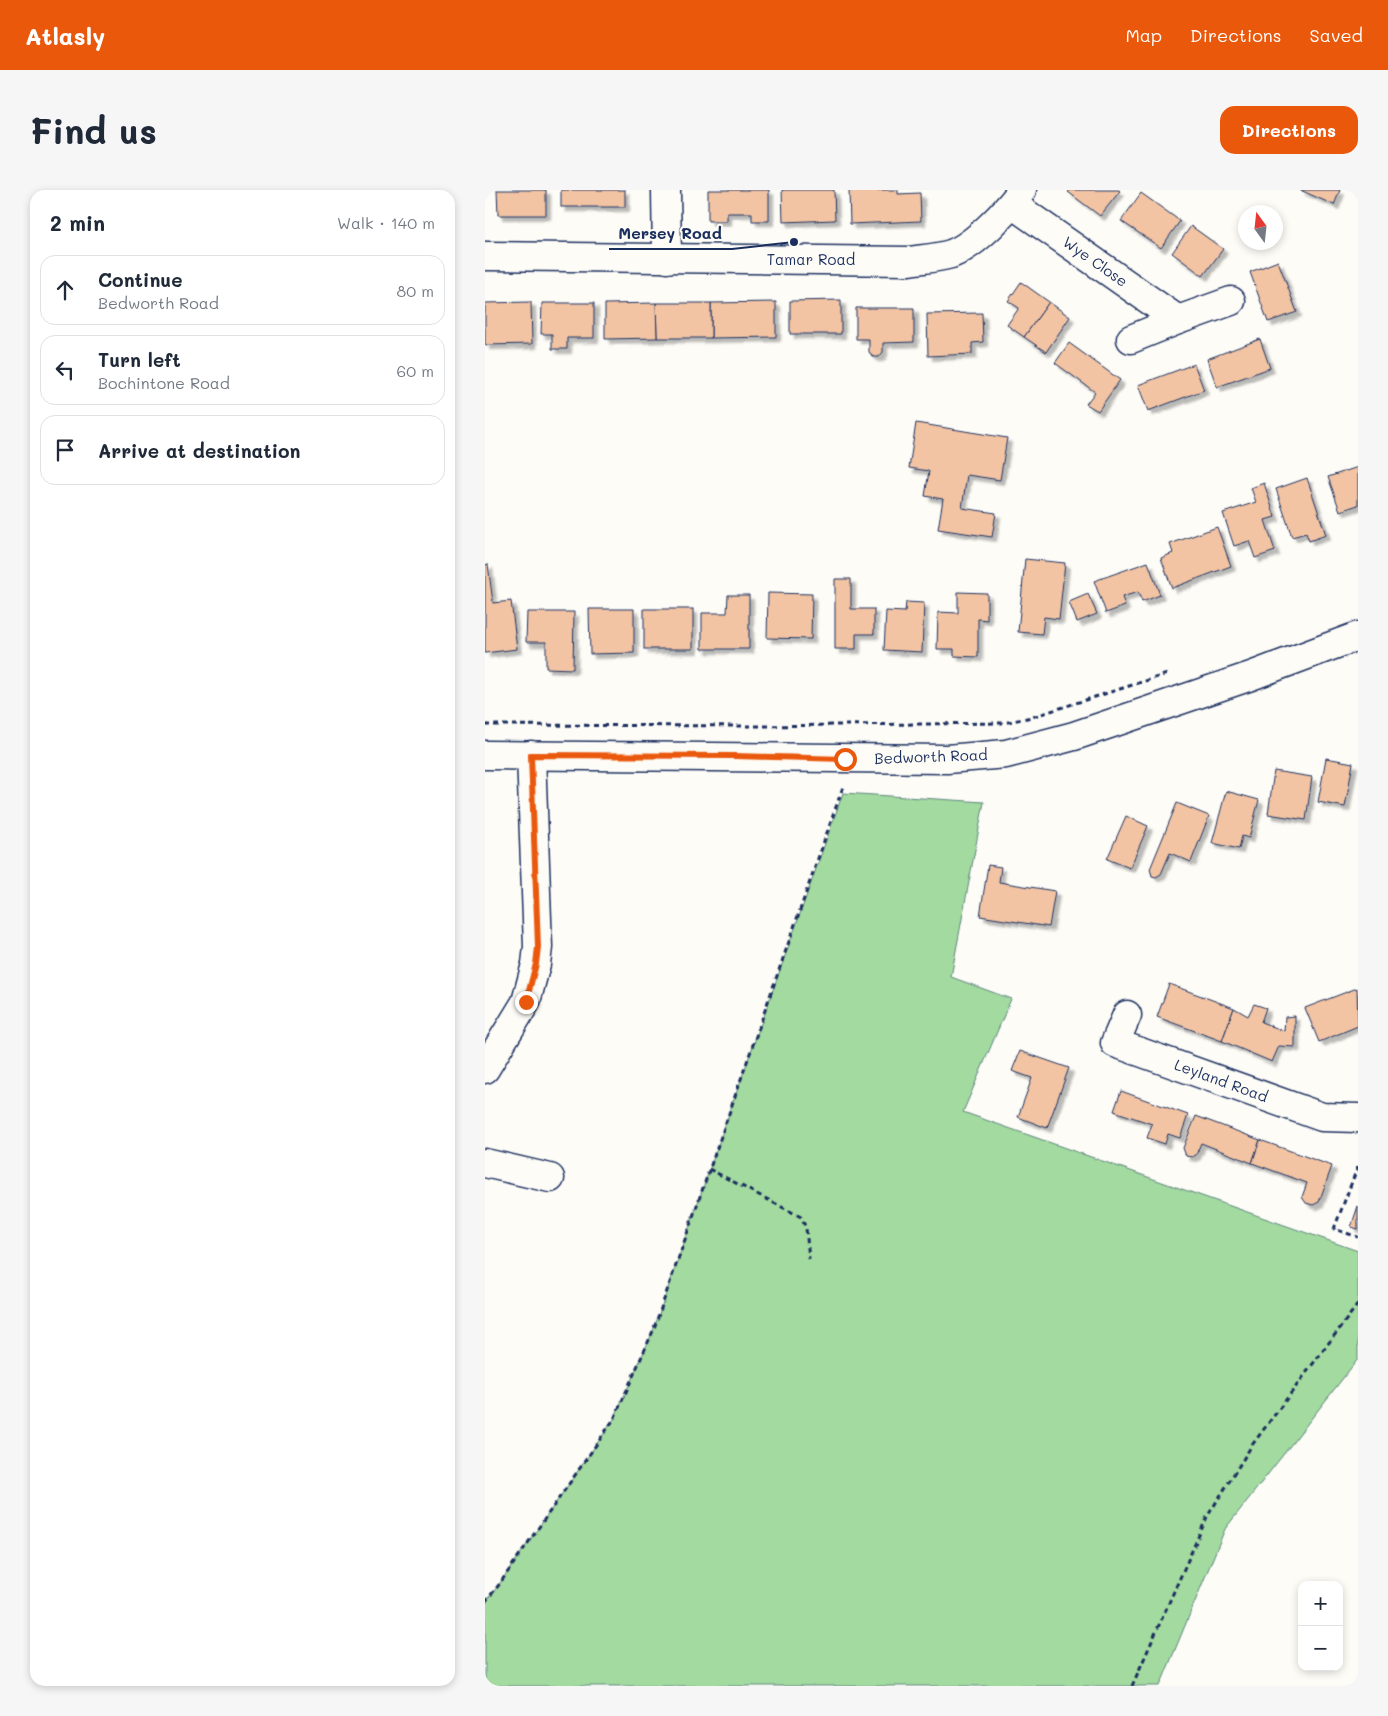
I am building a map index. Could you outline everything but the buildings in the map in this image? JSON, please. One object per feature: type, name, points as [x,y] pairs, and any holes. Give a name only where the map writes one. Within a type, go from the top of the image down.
[{"type":"street","points":[[666,190],[667,259]]},
{"type":"street","name":"Tamar Road","points":[[485,256],[909,261],[952,253],[978,238],[1017,197]]},
{"type":"street","name":"Wye Close","points":[[1017,197],[1178,320]]},
{"type":"street","points":[[1131,338],[1231,301]]},
{"type":"street","name":"Bedworth Road","points":[[485,755],[947,759],[1006,754],[1074,736],[1251,676],[1358,636]]},
{"type":"street","points":[[485,1069],[526,1002],[536,964],[538,947],[531,755]]},
{"type":"street","name":"Leyland Road","points":[[1127,1015],[1115,1043],[1322,1117],[1358,1118]]},
{"type":"street","points":[[485,1163],[550,1178]]},
{"type":"path","points":[[485,725],[760,726],[1003,723],[1032,717],[1171,672]]},
{"type":"path","points":[[485,1602],[614,1419],[653,1331],[846,778],[845,759]]},
{"type":"path","points":[[1358,1166],[1334,1228],[1358,1237]]},
{"type":"path","points":[[709,1169],[801,1217],[807,1228],[809,1259]]},
{"type":"path","points":[[1132,1686],[1207,1517],[1252,1445],[1358,1304]]},
{"type":"green space","points":[[843,793],[984,802],[951,977],[1011,999],[963,1112],[1358,1251],[1358,1359],[1225,1529],[1160,1686],[485,1686],[485,1602],[614,1419],[653,1331]]},
{"type":"place","name":"Mersey Road","points":[[794,242]]},
{"type":"route","points":[[526,1002],[536,964],[538,947],[531,755],[734,756],[845,759]]}]
